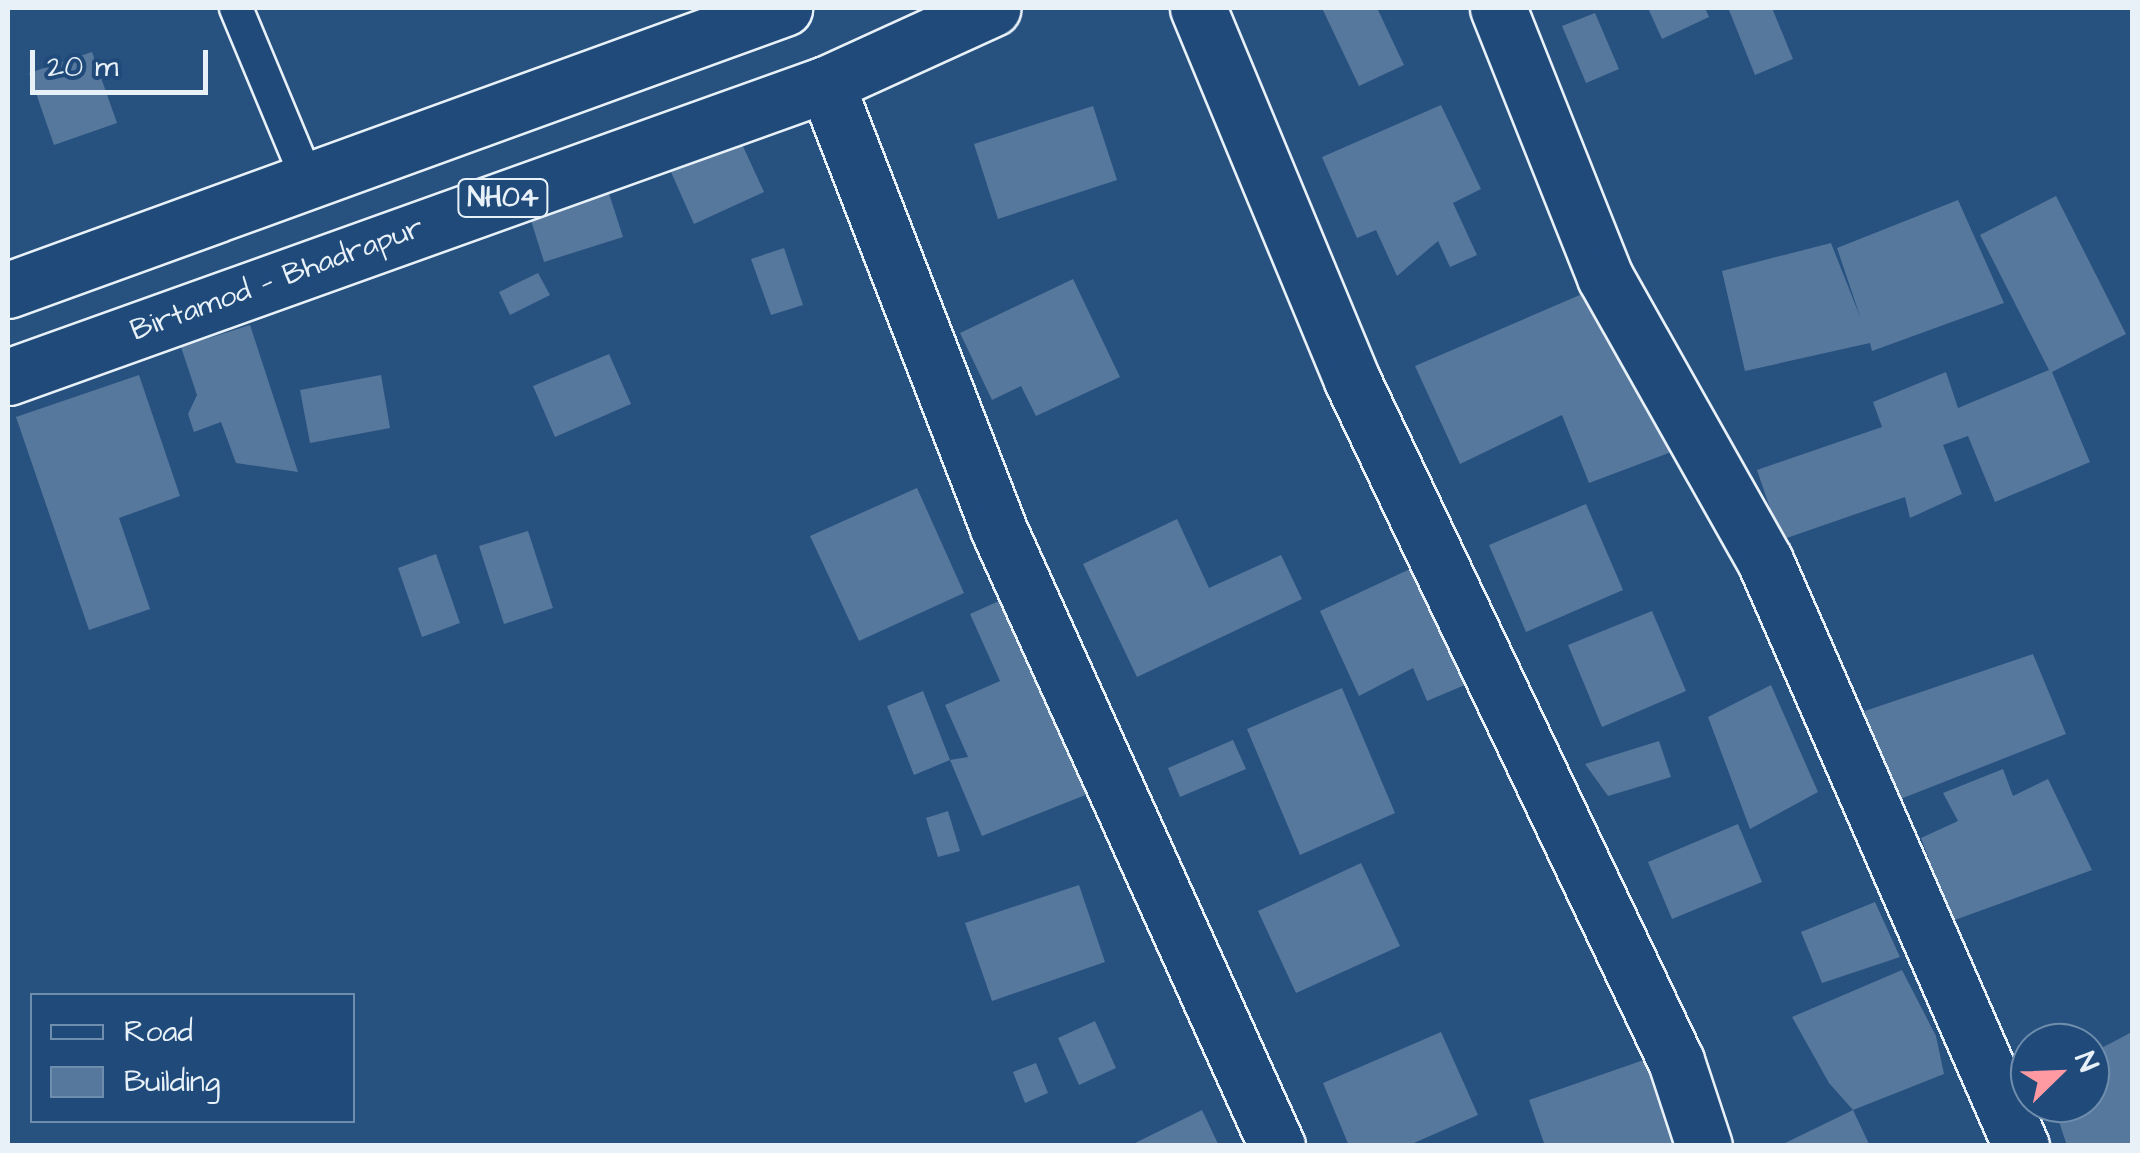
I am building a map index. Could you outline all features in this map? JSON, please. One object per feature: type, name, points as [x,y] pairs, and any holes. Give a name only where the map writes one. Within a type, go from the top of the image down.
[{"type":"street","name":"NH04","points":[[8,290],[784,8]]},
{"type":"street","name":"Birtamod — Bhadrapur","points":[[8,377],[826,84],[891,29],[992,8]]},
{"type":"street","points":[[1198,8],[1352,380],[1676,1061],[1704,1146]]},
{"type":"street","points":[[1498,8],[1605,277],[1764,561],[2021,1146]]},
{"type":"street","points":[[826,84],[998,528],[1277,1146]]},
{"type":"lane","points":[[236,8],[308,181]]},
{"type":"building","points":[[1322,8],[1377,8],[1404,65],[1359,86]]},
{"type":"building","points":[[1648,8],[1705,8],[1709,17],[1662,39]]},
{"type":"building","points":[[1772,8],[1793,59],[1755,75],[1729,10]]},
{"type":"building","points":[[1595,13],[1619,69],[1586,83],[1562,26]]},
{"type":"building","points":[[92,52],[117,123],[54,145],[29,73]]},
{"type":"building","points":[[1441,105],[1481,189],[1453,203],[1477,255],[1450,267],[1438,241],[1397,276],[1376,230],[1357,238],[1322,157]]},
{"type":"building","points":[[1093,106],[1117,180],[998,219],[974,144]]},
{"type":"building","points":[[741,142],[764,192],[694,224],[671,172]]},
{"type":"building","points":[[603,175],[623,237],[544,262],[525,201]]},
{"type":"building","points":[[2056,196],[2126,334],[2052,372],[2090,462],[1995,502],[1968,436],[1943,445],[1962,494],[1910,518],[1905,497],[1781,540],[1757,470],[1882,427],[1873,402],[1946,372],[1958,408],[2049,370],[1980,235]]},
{"type":"building","points":[[1958,200],[2004,303],[1872,351],[1870,343],[1745,371],[1722,271],[1831,243],[1861,319],[1837,248]]},
{"type":"building","points":[[784,248],[803,305],[771,315],[751,259]]},
{"type":"building","points":[[538,273],[550,295],[510,315],[499,292]]},
{"type":"building","points":[[1073,279],[1120,377],[1036,416],[1021,386],[992,400],[960,333]]},
{"type":"building","points":[[1610,282],[1674,451],[1589,483],[1562,415],[1460,464],[1415,366]]},
{"type":"building","points":[[250,325],[298,472],[236,463],[221,422],[194,432],[188,414],[197,395],[181,347]]},
{"type":"building","points":[[609,354],[631,404],[555,437],[533,386]]},
{"type":"building","points":[[139,375],[180,496],[119,518],[150,609],[89,630],[16,417]]},
{"type":"building","points":[[381,375],[390,428],[310,443],[300,390]]},
{"type":"building","points":[[917,488],[964,593],[859,641],[810,536]]},
{"type":"building","points":[[1586,504],[1623,590],[1526,632],[1489,545]]},
{"type":"building","points":[[1177,519],[1209,588],[1281,555],[1302,599],[1137,677],[1083,564]]},
{"type":"building","points":[[528,531],[553,608],[504,624],[479,546]]},
{"type":"building","points":[[436,554],[460,623],[422,637],[398,568]]},
{"type":"building","points":[[1425,562],[1479,679],[1427,701],[1413,668],[1359,696],[1320,611]]},
{"type":"building","points":[[1010,596],[1093,792],[982,836],[950,760],[968,757],[945,705],[1000,681],[970,614]]},
{"type":"building","points":[[1652,611],[1686,691],[1602,727],[1568,645]]},
{"type":"building","points":[[2033,654],[2066,734],[1898,800],[1859,713]]},
{"type":"building","points":[[1771,685],[1818,792],[1750,829],[1708,717]]},
{"type":"building","points":[[1342,688],[1395,813],[1300,855],[1247,729]]},
{"type":"building","points":[[923,691],[950,760],[914,775],[887,706]]},
{"type":"building","points":[[1233,740],[1246,769],[1180,797],[1168,768]]},
{"type":"building","points":[[1659,741],[1671,777],[1608,796],[1585,764]]},
{"type":"building","points":[[2003,769],[2013,796],[2048,779],[2092,870],[1952,921],[1921,838],[1958,821],[1943,793]]},
{"type":"building","points":[[948,811],[960,851],[938,857],[926,818]]},
{"type":"building","points":[[1738,824],[1762,882],[1672,919],[1648,862]]},
{"type":"building","points":[[1361,863],[1400,946],[1296,993],[1258,911]]},
{"type":"building","points":[[1079,885],[1105,962],[992,1001],[965,923]]},
{"type":"building","points":[[1875,902],[1900,957],[1822,983],[1801,932]]},
{"type":"building","points":[[1902,970],[1936,1036],[1944,1074],[1853,1110],[1829,1083],[1792,1017]]},
{"type":"building","points":[[1095,1021],[1116,1068],[1079,1085],[1058,1038]]},
{"type":"building","points":[[1441,1032],[1478,1115],[1407,1146],[1349,1146],[1323,1083]]},
{"type":"building","points":[[2132,1032],[2132,1146],[2067,1146],[2060,1123],[2110,1123],[2110,1044]]},
{"type":"building","points":[[1655,1056],[1686,1146],[1545,1146],[1529,1100]]},
{"type":"building","points":[[1036,1063],[1048,1093],[1025,1103],[1013,1072]]},
{"type":"building","points":[[1202,1110],[1219,1146],[1129,1146]]},
{"type":"building","points":[[1853,1110],[1870,1146],[1779,1146]]}]
